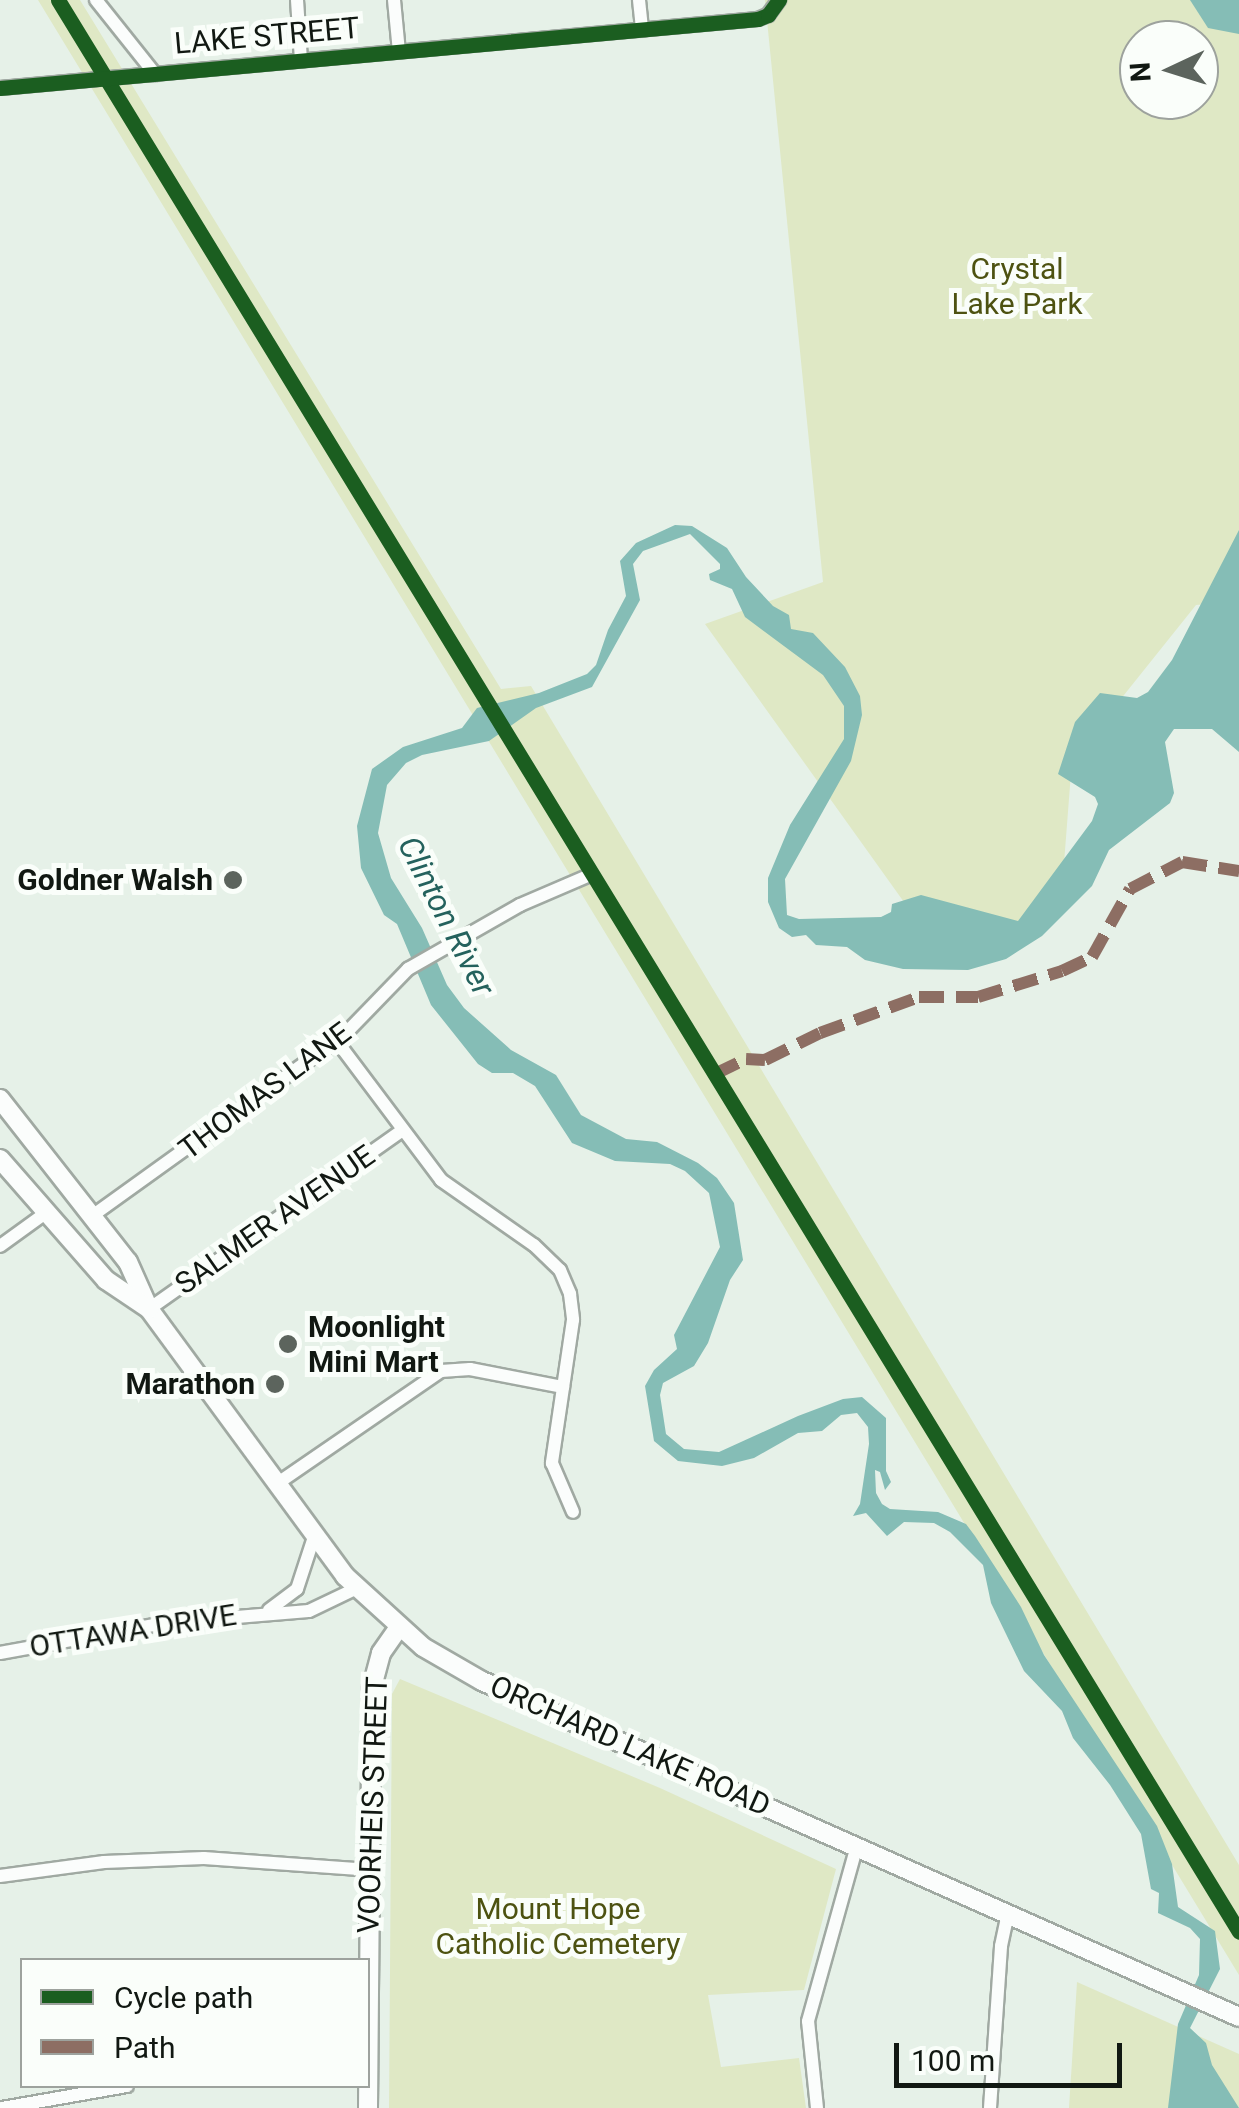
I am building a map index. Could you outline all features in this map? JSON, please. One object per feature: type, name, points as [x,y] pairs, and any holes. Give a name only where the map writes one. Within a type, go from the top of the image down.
[{"type":"main road","name":"ORCHARD LAKE ROAD","points":[[0,1099],[128,1262],[150,1309],[314,1534],[356,1588],[398,1627],[482,1681],[1239,2017]]},
{"type":"main road","name":"ORCHARD LAKE ROAD","points":[[0,1159],[106,1280],[150,1309]]},
{"type":"main road","name":"VOORHEIS STREET","points":[[369,1958],[372,1688],[381,1652],[398,1627]]},
{"type":"street","points":[[96,0],[155,74]]},
{"type":"street","points":[[298,0],[301,61]]},
{"type":"street","points":[[394,0],[400,52]]},
{"type":"street","points":[[639,0],[642,30]]},
{"type":"street","name":"LAKE STREET","points":[[0,88],[758,20],[776,4]]},
{"type":"street","name":"THOMAS LANE","points":[[92,1216],[336,1040],[408,968],[438,949],[590,876]]},
{"type":"street","points":[[336,1040],[401,1131],[456,1194],[534,1246],[560,1270],[570,1294],[573,1320],[552,1464],[573,1512]]},
{"type":"street","name":"SALMER AVENUE","points":[[150,1309],[401,1131]]},
{"type":"street","points":[[0,1246],[47,1212]]},
{"type":"street","points":[[278,1483],[441,1371],[470,1369],[563,1387]]},
{"type":"street","name":"OTTAWA DRIVE","points":[[267,1611],[297,1590],[314,1534]]},
{"type":"street","name":"OTTAWA DRIVE","points":[[0,1653],[165,1623],[316,1609],[356,1588]]},
{"type":"street","points":[[817,2108],[808,2020],[857,1846]]},
{"type":"street","points":[[0,1876],[180,1858],[277,1860],[370,1870]]},
{"type":"street","points":[[990,2108],[1001,1946],[1008,1912]]},
{"type":"street","points":[[2,2108],[115,2088]]},
{"type":"green space","points":[[38,0],[80,0],[501,689],[531,686],[1239,1865],[1239,1975]]},
{"type":"green space","name":"Crystal Lake Park","points":[[765,0],[1210,0],[1239,12],[1239,601],[1196,605],[1072,760],[1061,902],[949,965],[705,624],[823,582]]},
{"type":"green space","name":"Mount Hope Catholic Cemetery","points":[[400,1679],[660,1788],[836,1869],[804,1990],[708,1995],[721,2067],[799,2058],[806,2108],[389,2108],[392,1694]]},
{"type":"green space","points":[[1077,1982],[1239,2054],[1239,2108],[1069,2108]]},
{"type":"water","points":[[1190,0],[1239,0],[1239,34],[1219,30],[1219,20],[1203,20]]},
{"type":"water","points":[[675,525],[692,526],[727,548],[746,577],[773,606],[789,615],[791,629],[813,633],[845,667],[860,696],[862,715],[851,761],[785,879],[787,915],[799,919],[881,917],[891,912],[892,904],[921,895],[1018,921],[1092,821],[1098,804],[1095,797],[1058,774],[1075,722],[1100,693],[1137,698],[1148,692],[1172,660],[1239,530],[1239,752],[1212,729],[1174,729],[1165,742],[1174,793],[1170,803],[1109,850],[1092,886],[1042,936],[1006,959],[968,970],[903,969],[865,960],[847,947],[816,945],[806,935],[792,937],[779,928],[768,902],[768,878],[790,825],[844,739],[844,706],[823,675],[745,617],[732,589],[710,580],[709,574],[720,569],[720,564],[690,534],[643,551],[633,564],[640,600],[592,687],[536,708],[489,741],[422,755],[406,763],[387,785],[378,833],[391,878],[422,928],[447,985],[464,1008],[511,1050],[556,1075],[581,1115],[626,1139],[657,1142],[698,1163],[717,1178],[734,1203],[743,1260],[730,1280],[708,1343],[694,1366],[663,1383],[660,1395],[666,1434],[684,1449],[719,1452],[798,1416],[843,1399],[862,1397],[886,1418],[886,1471],[891,1482],[885,1490],[880,1472],[875,1470],[876,1493],[882,1504],[890,1509],[938,1512],[966,1524],[975,1536],[1021,1607],[1044,1655],[1157,1826],[1172,1864],[1178,1907],[1215,1931],[1220,1969],[1190,2028],[1206,2043],[1212,2065],[1239,2108],[1168,2108],[1178,2024],[1199,1975],[1200,1939],[1190,1928],[1158,1913],[1159,1893],[1151,1889],[1141,1834],[1110,1785],[1073,1738],[1062,1711],[1024,1671],[991,1603],[983,1565],[950,1532],[934,1523],[904,1522],[887,1536],[866,1513],[853,1516],[860,1504],[869,1444],[868,1427],[857,1413],[841,1415],[822,1431],[798,1433],[754,1458],[722,1466],[678,1461],[654,1441],[645,1386],[654,1370],[677,1349],[674,1335],[720,1247],[709,1193],[685,1171],[670,1164],[615,1161],[572,1143],[535,1086],[513,1073],[492,1073],[478,1064],[431,1005],[397,924],[384,915],[361,868],[357,826],[372,769],[403,747],[462,728],[477,708],[539,693],[587,674],[596,665],[626,596],[620,561],[636,543]]},
{"type":"marked path","points":[[715,1074],[746,1059],[765,1060],[820,1033],[919,997],[978,997],[1062,971],[1092,957],[1130,889],[1182,862],[1239,871]]},
{"type":"cycle path","points":[[58,0],[1239,1932]]},
{"type":"cycle path","points":[[0,88],[758,19],[768,15],[779,0]]},
{"type":"place","name":"Goldner Walsh","points":[[233,880]]},
{"type":"place","name":"Moonlight Mini Mart","points":[[288,1344]]},
{"type":"place","name":"Marathon","points":[[275,1384]]},
{"type":"water label","name":"Clinton River","points":[[446,916]]}]
